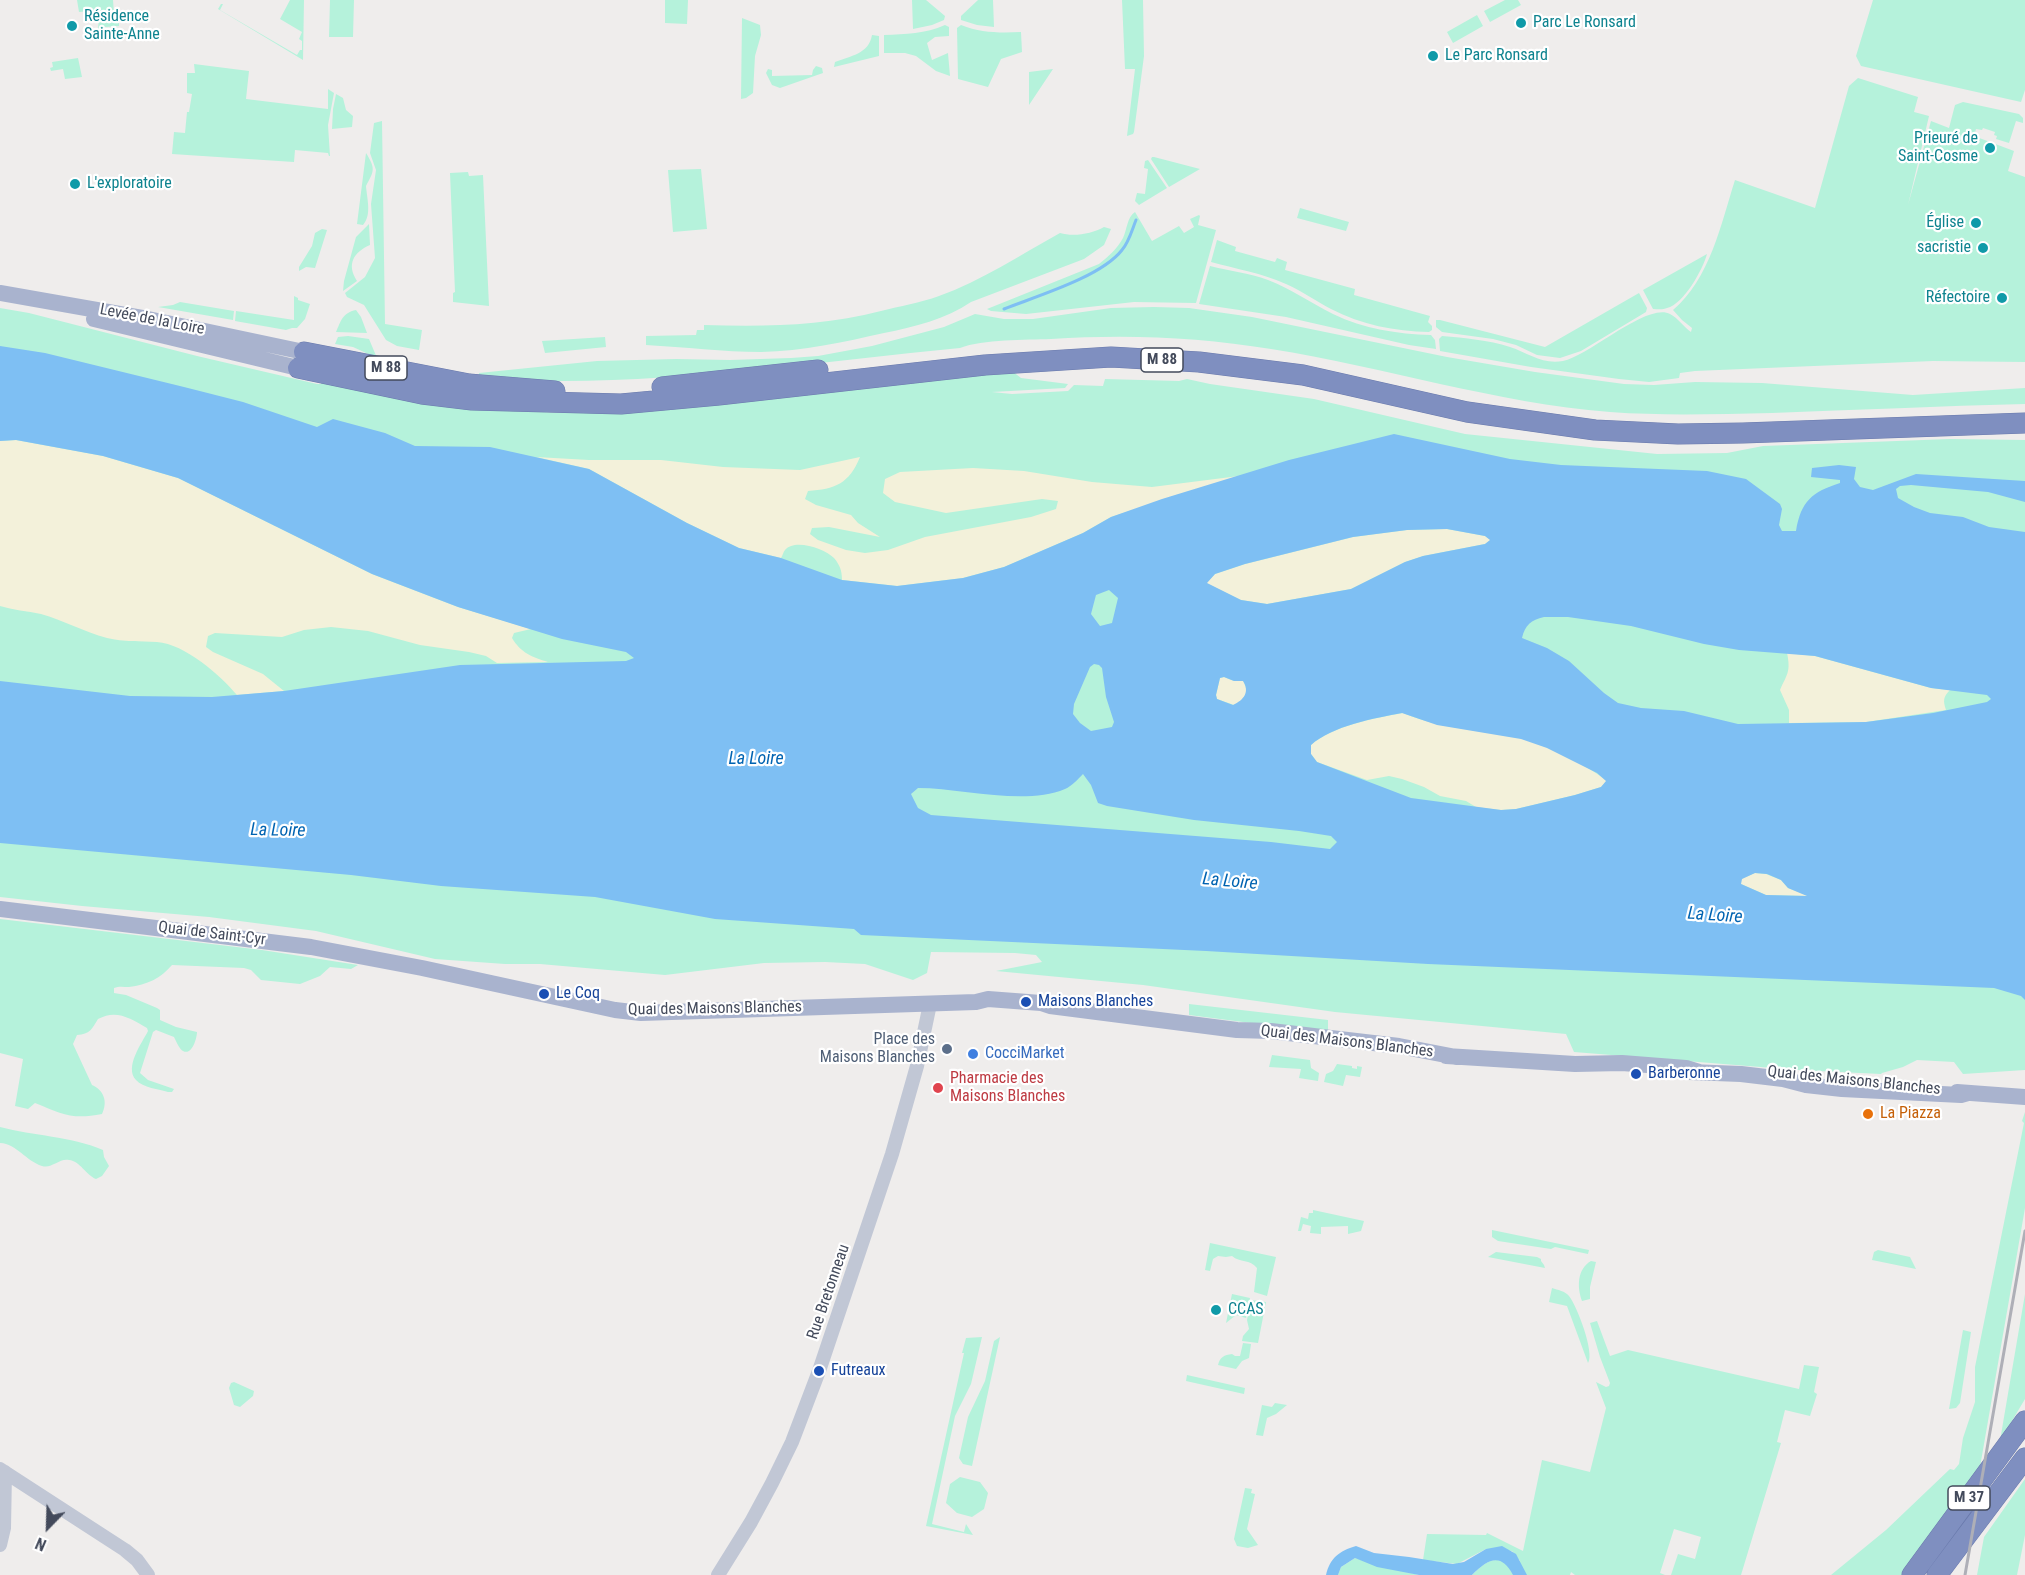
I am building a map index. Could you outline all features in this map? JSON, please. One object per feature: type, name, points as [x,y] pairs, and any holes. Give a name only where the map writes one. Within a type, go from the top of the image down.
[{"type":"highway","name":"M 88","points":[[301,360],[469,384],[562,391],[622,391],[982,352],[1102,344],[1204,349],[1300,362],[1465,398],[1593,417],[1741,420],[2025,410]]},
{"type":"highway","name":"M 88","points":[[301,360],[422,394],[517,403],[621,404],[985,365],[1111,357],[1199,362],[1303,375],[1467,412],[1595,430],[1678,434],[1743,433],[2025,423]]},
{"type":"highway","name":"M 37","points":[[1912,1575],[2025,1421]]},
{"type":"highway","name":"M 37","points":[[1937,1575],[2025,1458]]},
{"type":"main road","name":"Levée de la Loire","points":[[0,295],[176,339],[301,360]]},
{"type":"main road","name":"Levée de la Loire","points":[[0,295],[148,319],[301,360]]},
{"type":"main road","name":"Quai de Saint-Cyr","points":[[0,909],[311,947],[422,968]]},
{"type":"main road","name":"Quai des Maisons Blanches","points":[[422,968],[615,1010],[641,1013],[935,1003],[952,1008],[1040,1009],[1050,1006],[1237,1030],[1295,1045],[1384,1054],[1575,1064],[1636,1074],[1699,1072],[1740,1074],[1784,1079],[1820,1087],[2025,1097]]},
{"type":"street","name":"Rue Bretonneau","points":[[718,1575],[772,1483],[792,1442],[819,1371],[892,1154],[935,1003]]},
{"type":"street","points":[[0,1545],[4,1528],[3,1471]]},
{"type":"street","points":[[3,1471],[125,1550],[137,1560],[148,1575]]},
{"type":"green space","points":[[77,0],[113,0],[114,14],[119,14],[119,26],[105,27],[105,30],[98,29],[99,18],[91,18],[90,11],[79,12]]},
{"type":"green space","points":[[290,0],[304,0],[303,60],[218,9],[223,4],[220,10],[297,55],[302,50],[302,41],[299,39],[302,32],[280,19]]},
{"type":"green space","points":[[330,0],[354,0],[353,37],[329,37]]},
{"type":"green space","points":[[665,0],[688,0],[687,24],[665,23]]},
{"type":"green space","points":[[912,0],[926,0],[945,16],[944,20],[913,29]]},
{"type":"green space","points":[[978,0],[993,0],[994,27],[961,20],[961,16]]},
{"type":"green space","points":[[1122,0],[1143,0],[1144,56],[1134,132],[1127,136],[1135,69],[1125,69]]},
{"type":"green space","points":[[1505,0],[1518,0],[1521,5],[1490,22],[1484,11]]},
{"type":"green space","points":[[1873,0],[2025,0],[2025,90],[2021,102],[1861,66],[1856,56]]},
{"type":"green space","points":[[1477,15],[1483,26],[1453,43],[1447,32]]},
{"type":"green space","points":[[742,18],[760,25],[761,35],[755,56],[753,93],[741,99]]},
{"type":"green space","points":[[945,25],[949,27],[949,36],[935,37],[927,43],[932,60],[948,53],[950,76],[936,71],[916,56],[905,53],[884,53],[884,35],[923,32]]},
{"type":"green space","points":[[961,25],[991,32],[1021,32],[1022,52],[1001,59],[988,87],[958,79],[957,28]]},
{"type":"green space","points":[[872,35],[879,36],[879,56],[834,67],[835,62],[863,50]]},
{"type":"green space","points":[[78,58],[82,77],[65,79],[63,69],[51,71],[52,62]]},
{"type":"green space","points":[[194,64],[249,71],[246,99],[328,109],[328,89],[334,93],[328,125],[330,156],[328,153],[295,150],[294,162],[172,154],[174,132],[185,133],[192,94],[187,93],[187,73],[195,73]]},
{"type":"green space","points":[[816,66],[822,68],[823,73],[780,88],[772,85],[766,73],[768,69],[772,70],[772,76],[812,75]]},
{"type":"green space","points":[[1053,69],[1029,105],[1029,72]]},
{"type":"green space","points":[[1858,78],[1918,97],[1914,112],[1929,116],[1908,205],[1931,121],[1949,128],[1955,105],[1963,102],[2019,114],[2023,118],[2023,123],[2016,121],[2009,143],[1996,139],[1995,132],[1983,128],[1982,130],[1976,129],[1974,136],[2014,151],[2008,171],[2025,177],[2025,362],[1933,361],[1695,371],[1680,373],[1679,378],[1649,382],[1531,367],[1440,351],[1439,339],[1442,336],[1493,343],[1542,360],[1563,361],[1587,350],[1633,322],[1660,312],[1670,314],[1691,332],[1692,328],[1673,310],[1686,297],[1705,267],[1713,250],[1735,180],[1815,208],[1849,86]]},
{"type":"green space","points":[[336,94],[343,98],[346,110],[353,116],[352,127],[332,129]]},
{"type":"green space","points":[[382,121],[385,324],[422,330],[419,350],[397,346],[386,340],[364,305],[347,297],[345,293],[365,277],[375,258],[371,204],[376,170],[370,153],[374,123]]},
{"type":"green space","points":[[366,153],[373,170],[366,186],[368,212],[363,225],[357,224]]},
{"type":"green space","points":[[1152,157],[1200,169],[1169,187],[1151,159]]},
{"type":"green space","points":[[1148,160],[1167,188],[1139,205],[1135,201],[1137,193],[1145,194],[1148,169],[1144,168],[1145,161]]},
{"type":"green space","points":[[701,169],[707,229],[673,232],[668,170]]},
{"type":"green space","points":[[468,172],[469,176],[483,175],[489,306],[453,302],[455,292],[450,173]]},
{"type":"green space","points":[[1300,208],[1349,222],[1346,231],[1297,218]]},
{"type":"green space","points":[[1135,212],[1152,241],[1179,226],[1184,233],[1194,227],[1190,219],[1199,215],[1198,225],[1216,230],[1196,303],[1134,302],[1026,314],[987,309],[1099,264],[1121,242],[1129,220]]},
{"type":"green space","points":[[369,224],[370,245],[353,259],[352,269],[357,281],[343,291],[356,237]]},
{"type":"green space","points":[[1104,227],[1111,229],[1104,245],[1084,259],[971,302],[940,318],[907,328],[823,346],[777,351],[732,351],[646,345],[646,336],[696,335],[697,330],[704,330],[704,325],[749,326],[815,323],[917,303],[970,283],[1060,233],[1082,234]]},
{"type":"green space","points":[[322,229],[327,230],[315,268],[306,267],[299,271],[299,267],[312,246],[315,233]]},
{"type":"green space","points":[[1217,240],[1236,247],[1235,251],[1275,262],[1277,258],[1287,262],[1285,270],[1355,289],[1354,295],[1430,316],[1428,322],[1432,330],[1429,332],[1403,330],[1366,323],[1343,315],[1277,280],[1211,262]]},
{"type":"green space","points":[[1707,254],[1697,277],[1680,300],[1665,309],[1653,309],[1643,290]]},
{"type":"green space","points":[[1210,266],[1268,280],[1333,314],[1369,327],[1393,332],[1431,335],[1435,340],[1436,349],[1286,317],[1199,304]]},
{"type":"green space","points":[[1639,293],[1647,308],[1646,312],[1581,351],[1560,358],[1537,355],[1516,345],[1493,339],[1442,332],[1436,327],[1436,320],[1440,320],[1545,347]]},
{"type":"green space","points":[[294,296],[310,304],[305,319],[297,328],[286,330],[235,321],[236,311],[294,320]]},
{"type":"green space","points":[[180,302],[234,311],[233,320],[158,307]]},
{"type":"green space","name":"La Loire","points":[[0,308],[29,313],[317,384],[321,384],[322,380],[486,410],[570,413],[633,411],[1012,371],[1021,378],[1068,384],[1065,388],[992,392],[1012,394],[1068,391],[1074,385],[1103,386],[1105,379],[1179,381],[1187,379],[1314,399],[1465,434],[1657,454],[1727,453],[1763,446],[1950,439],[2025,440],[2025,1070],[1963,1074],[1954,1062],[1917,1060],[1881,1074],[1798,1070],[1574,1052],[1566,1034],[1335,1012],[1143,985],[996,971],[1042,962],[1036,955],[1015,953],[931,952],[927,973],[913,980],[865,964],[825,962],[764,963],[665,975],[540,964],[435,959],[316,931],[209,917],[0,897]]},
{"type":"green space","points":[[1111,308],[1189,308],[1252,317],[1447,357],[1624,384],[1762,383],[1913,395],[2025,388],[2025,404],[1732,414],[1610,412],[1525,401],[1271,349],[1189,339],[1134,337],[992,341],[960,348],[660,378],[539,381],[479,378],[479,373],[597,361],[730,360],[818,356],[872,346],[944,327],[975,314],[1004,319],[1033,319]]},
{"type":"green space","points":[[356,310],[367,333],[336,332],[345,315]]},
{"type":"green space","points":[[338,337],[369,339],[377,358],[353,347],[335,344]]},
{"type":"green space","points":[[605,337],[606,347],[545,353],[542,341]]},
{"type":"green space","points":[[0,919],[262,950],[358,965],[351,969],[330,967],[320,976],[300,984],[261,980],[251,970],[244,968],[172,965],[148,983],[114,988],[114,993],[126,995],[160,1010],[160,1020],[197,1032],[195,1042],[186,1052],[181,1049],[174,1037],[156,1030],[153,1032],[140,1073],[148,1080],[174,1089],[168,1092],[151,1088],[136,1080],[132,1069],[138,1048],[148,1031],[147,1028],[123,1016],[111,1015],[98,1019],[90,1030],[77,1035],[73,1044],[92,1085],[104,1097],[104,1110],[102,1114],[75,1116],[35,1103],[28,1109],[15,1106],[23,1059],[0,1053]]},
{"type":"green space","points":[[1189,1004],[1328,1020],[1328,1033],[1189,1015]]},
{"type":"green space","points":[[1272,1055],[1310,1060],[1311,1068],[1319,1073],[1318,1081],[1299,1078],[1301,1069],[1269,1067]]},
{"type":"green space","points":[[1337,1064],[1357,1069],[1357,1066],[1362,1067],[1360,1077],[1346,1075],[1343,1086],[1324,1082],[1326,1074],[1333,1071]]},
{"type":"green space","points":[[2025,1112],[2025,1208],[1980,1467],[1903,1575],[1831,1575],[1886,1530],[1950,1469],[1954,1470],[1959,1464],[1963,1438],[1975,1402],[1975,1367]]},
{"type":"green space","points":[[0,1127],[90,1145],[103,1150],[109,1166],[102,1176],[96,1179],[73,1161],[65,1160],[46,1167],[36,1164],[17,1149],[0,1143]]},
{"type":"green space","points":[[1313,1210],[1364,1221],[1361,1231],[1348,1234],[1348,1226],[1321,1227],[1321,1234],[1310,1233],[1311,1226],[1303,1224],[1301,1231],[1298,1231],[1301,1217],[1308,1219],[1309,1213],[1313,1213]]},
{"type":"green space","points":[[1492,1230],[1589,1250],[1588,1254],[1555,1247],[1551,1249],[1498,1241],[1492,1237]]},
{"type":"green space","points":[[1210,1243],[1276,1257],[1267,1296],[1254,1292],[1257,1268],[1251,1263],[1232,1256],[1218,1256],[1213,1259],[1210,1271],[1205,1270]]},
{"type":"green space","points":[[1878,1250],[1910,1257],[1916,1269],[1872,1260],[1874,1252]]},
{"type":"green space","points":[[1496,1252],[1537,1257],[1541,1259],[1545,1268],[1488,1257]]},
{"type":"green space","points":[[1591,1261],[1596,1262],[1590,1287],[1590,1299],[1582,1301],[1579,1279],[1586,1264]]},
{"type":"green space","points":[[1552,1288],[1567,1294],[1576,1309],[1587,1340],[1590,1358],[1588,1363],[1567,1306],[1549,1302]]},
{"type":"green space","points":[[1232,1294],[1250,1298],[1246,1318],[1236,1315],[1226,1323]]},
{"type":"green space","points":[[2025,1294],[2025,1399],[2000,1441],[2003,1423]]},
{"type":"green space","points":[[1251,1300],[1266,1302],[1258,1343],[1242,1341],[1249,1329],[1247,1320]]},
{"type":"green space","points":[[1597,1321],[1610,1356],[1628,1350],[1799,1389],[1804,1365],[1819,1367],[1814,1392],[1817,1394],[1810,1416],[1785,1410],[1777,1442],[1781,1443],[1741,1575],[1671,1575],[1678,1554],[1695,1559],[1701,1537],[1674,1529],[1660,1573],[1665,1575],[1575,1575],[1571,1572],[1570,1575],[1472,1575],[1484,1564],[1493,1560],[1507,1564],[1520,1561],[1512,1551],[1486,1549],[1457,1564],[1423,1560],[1427,1534],[1486,1535],[1487,1533],[1523,1551],[1542,1460],[1590,1472],[1606,1408],[1596,1382],[1606,1387],[1610,1383],[1590,1323]]},
{"type":"green space","points":[[1963,1330],[1971,1332],[1960,1403],[1956,1408],[1949,1409]]},
{"type":"green space","points":[[982,1337],[971,1384],[955,1416],[932,1524],[964,1532],[966,1524],[973,1535],[926,1526],[966,1338]]},
{"type":"green space","points":[[1000,1337],[972,1466],[963,1464],[959,1458],[968,1417],[985,1381],[994,1341]]},
{"type":"green space","points":[[1243,1343],[1251,1344],[1249,1358],[1242,1361],[1236,1369],[1218,1365],[1221,1358],[1225,1356],[1232,1354],[1240,1356]]},
{"type":"green space","points":[[1187,1375],[1245,1388],[1244,1394],[1186,1381]]},
{"type":"green space","points":[[234,1382],[254,1391],[253,1396],[240,1407],[234,1405],[229,1388]]},
{"type":"green space","points":[[1275,1403],[1287,1405],[1267,1418],[1263,1436],[1256,1435],[1262,1405],[1272,1407]]},
{"type":"green space","points":[[960,1477],[980,1482],[988,1493],[984,1509],[972,1517],[957,1513],[946,1503],[950,1484]]},
{"type":"green space","points":[[2025,1479],[2025,1535],[2017,1575],[1977,1575],[1984,1537]]},
{"type":"green space","points":[[1245,1488],[1252,1489],[1251,1493],[1255,1494],[1247,1529],[1258,1545],[1248,1548],[1237,1546],[1234,1539]]},
{"type":"green space","points":[[1355,1558],[1419,1575],[1338,1575],[1341,1567]]},
{"type":"sand","points":[[16,440],[103,456],[178,478],[372,574],[458,607],[531,629],[514,633],[512,638],[527,654],[548,662],[497,663],[486,656],[469,652],[420,645],[368,631],[331,627],[304,630],[282,637],[215,633],[208,636],[206,647],[263,674],[284,691],[237,695],[201,662],[179,648],[157,642],[107,638],[41,614],[0,606],[0,441]]},
{"type":"sand","points":[[536,457],[661,460],[723,467],[800,470],[860,457],[846,479],[826,489],[808,491],[805,499],[816,505],[851,515],[858,523],[880,537],[829,527],[812,528],[810,534],[818,540],[846,550],[865,553],[888,550],[925,537],[1031,517],[1056,509],[1058,501],[1042,499],[946,513],[895,502],[883,493],[885,479],[900,472],[973,468],[1024,471],[1092,482],[1152,487],[1239,476],[1111,517],[1083,533],[1004,567],[963,578],[897,586],[842,580],[840,568],[834,558],[810,546],[790,547],[784,551],[781,558],[739,548],[687,523],[589,469]]},
{"type":"sand","points":[[1447,529],[1485,536],[1491,540],[1485,544],[1423,556],[1405,562],[1351,589],[1267,604],[1241,600],[1206,583],[1215,574],[1245,564],[1353,537],[1407,530]]},
{"type":"sand","points":[[1787,653],[1815,656],[1931,688],[1950,690],[1944,699],[1946,710],[1866,722],[1789,723],[1789,710],[1780,690],[1788,669]]},
{"type":"sand","points":[[1224,677],[1234,681],[1243,681],[1245,685],[1245,695],[1234,705],[1217,699],[1220,678]]},
{"type":"sand","points":[[1403,713],[1431,722],[1531,741],[1577,762],[1607,781],[1601,787],[1575,795],[1516,809],[1501,810],[1476,807],[1466,801],[1440,796],[1424,787],[1389,776],[1367,780],[1317,762],[1311,754],[1311,745],[1330,733],[1354,724]]},
{"type":"sand","points":[[1755,873],[1766,874],[1781,880],[1788,888],[1809,896],[1766,895],[1741,884],[1741,879]]},
{"type":"water","name":"La Loire","points":[[0,346],[45,353],[243,402],[317,427],[333,419],[385,433],[415,446],[490,447],[589,469],[687,523],[739,548],[781,558],[842,580],[897,586],[963,578],[1004,567],[1083,533],[1111,517],[1162,499],[1289,460],[1394,434],[1510,459],[1561,465],[1707,471],[1746,479],[1780,504],[1782,509],[1779,525],[1782,531],[1796,531],[1801,512],[1809,499],[1822,490],[1840,483],[1840,480],[1811,477],[1812,468],[1839,465],[1856,467],[1854,479],[1860,487],[1873,490],[1916,474],[2025,481],[2025,502],[1988,492],[1911,485],[1900,486],[1896,489],[1898,498],[1930,513],[1963,517],[1989,527],[2025,532],[2025,1000],[2021,996],[1994,988],[1428,964],[861,935],[854,929],[715,919],[595,897],[441,886],[351,875],[0,843],[0,681],[130,696],[212,697],[284,691],[460,665],[626,661],[634,658],[626,652],[562,639],[458,607],[372,574],[178,478],[103,456],[16,440],[0,441]],"holes":[[[1447,529],[1485,536],[1490,540],[1485,544],[1423,556],[1405,562],[1351,589],[1267,604],[1241,600],[1207,583],[1215,574],[1245,564],[1353,537],[1407,530]],[[1109,590],[1118,598],[1112,623],[1100,626],[1091,614],[1096,595]],[[1544,617],[1568,617],[1631,626],[1739,650],[1815,656],[1931,688],[1987,695],[1991,699],[1987,702],[1933,713],[1866,722],[1738,724],[1684,711],[1641,708],[1618,703],[1569,661],[1547,648],[1522,638],[1527,626]],[[1094,664],[1099,665],[1102,668],[1106,697],[1114,722],[1112,727],[1091,731],[1073,714],[1074,704],[1090,667]],[[1220,678],[1243,681],[1245,685],[1245,695],[1233,705],[1217,699]],[[1402,713],[1437,725],[1521,739],[1547,748],[1597,773],[1606,781],[1601,787],[1575,795],[1516,809],[1501,810],[1411,798],[1317,762],[1311,754],[1311,745],[1320,738],[1342,728]],[[1083,774],[1091,785],[1098,803],[1107,806],[1194,820],[1331,836],[1337,842],[1330,849],[1271,842],[931,815],[918,808],[911,794],[918,788],[1031,796],[1049,794],[1072,784]],[[1755,873],[1767,874],[1781,880],[1788,888],[1807,896],[1766,895],[1741,884],[1742,879]]]},
{"type":"water","points":[[1356,1546],[1374,1553],[1453,1564],[1464,1562],[1486,1549],[1502,1546],[1516,1554],[1527,1575],[1513,1575],[1504,1563],[1494,1560],[1483,1565],[1472,1575],[1419,1575],[1377,1567],[1355,1558],[1341,1567],[1338,1575],[1326,1575],[1336,1556]]},
{"type":"waterway","points":[[1004,309],[1068,285],[1099,269],[1112,260],[1124,247],[1136,220]]},
{"type":"railway","points":[[1965,1575],[2025,1231]]},
{"type":"place","name":"Parc Le Ronsard","points":[[1521,23]]},
{"type":"place","name":"Résidence Sainte-Anne","points":[[72,26]]},
{"type":"place","name":"Le Parc Ronsard","points":[[1433,56]]},
{"type":"place","name":"Prieuré de Saint-Cosme","points":[[1990,148]]},
{"type":"place","name":"L'exploratoire","points":[[75,184]]},
{"type":"place","name":"Église","points":[[1976,223]]},
{"type":"place","name":"sacristie","points":[[1983,248]]},
{"type":"place","name":"Réfectoire","points":[[2002,298]]},
{"type":"place","name":"Le Coq","points":[[544,994]]},
{"type":"place","name":"Maisons Blanches","points":[[1026,1002]]},
{"type":"place","name":"Place des Maisons Blanches","points":[[947,1049]]},
{"type":"place","name":"CocciMarket","points":[[973,1054]]},
{"type":"place","name":"Barberonne","points":[[1636,1074]]},
{"type":"place","name":"Pharmacie des Maisons Blanches","points":[[938,1088]]},
{"type":"place","name":"La Piazza","points":[[1868,1114]]},
{"type":"place","name":"CCAS","points":[[1216,1310]]},
{"type":"place","name":"Futreaux","points":[[819,1371]]}]
